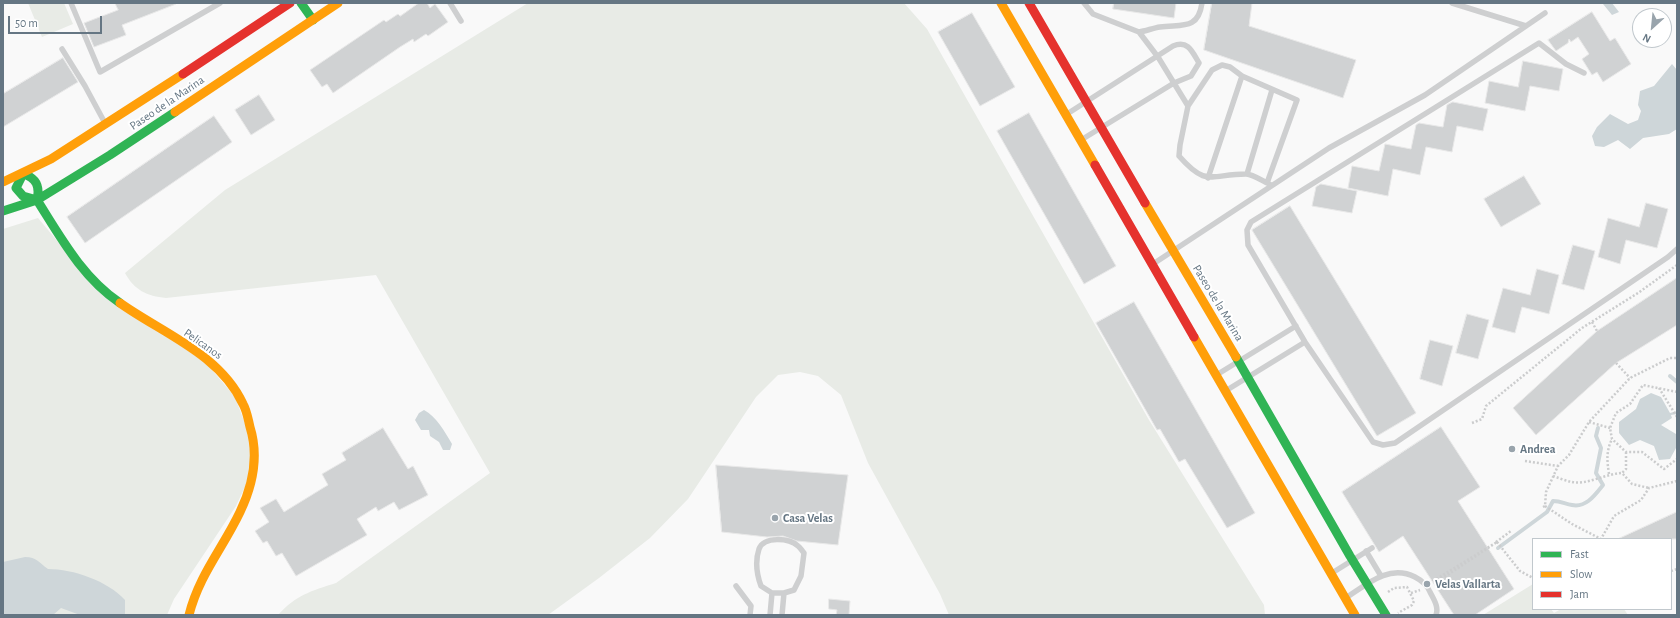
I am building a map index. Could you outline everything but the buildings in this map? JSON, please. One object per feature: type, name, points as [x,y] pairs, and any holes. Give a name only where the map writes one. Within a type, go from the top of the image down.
[{"type":"street","name":"Paseo de la Marina","points":[[3,182],[23,174],[51,159],[106,125],[290,3]]},
{"type":"street","points":[[301,3],[312,20]]},
{"type":"street","name":"Paseo de la Marina","points":[[3,211],[37,200],[110,155],[338,3]]},
{"type":"street","name":"Paseo de la Marina","points":[[1001,3],[1081,140],[1149,235],[1173,251],[1248,376],[1318,503],[1368,583],[1386,615]]},
{"type":"street","name":"Paseo de la Marina","points":[[1029,3],[1101,126],[1149,235],[1153,264],[1355,615]]},
{"type":"street","points":[[23,174],[30,176],[38,183],[39,188],[37,200],[23,196],[16,188],[19,179],[23,174]]},
{"type":"street","name":"Pelicanos","points":[[37,200],[89,278],[132,311],[217,367],[239,393],[250,420],[254,449],[253,478],[245,502],[199,588],[190,615]]},
{"type":"lane","points":[[71,3],[100,72],[220,3]]},
{"type":"lane","points":[[450,3],[461,21]]},
{"type":"lane","points":[[1084,3],[1093,14],[1139,32],[1158,57],[1188,106]]},
{"type":"lane","points":[[1139,32],[1159,27],[1184,26],[1196,21],[1201,12],[1202,3]]},
{"type":"lane","points":[[1452,3],[1526,26]]},
{"type":"lane","points":[[1153,264],[1269,184],[1328,148],[1425,95],[1545,13]]},
{"type":"lane","points":[[1584,72],[1566,64],[1539,43],[1251,222],[1247,230],[1248,245],[1305,342],[1373,442],[1383,445],[1395,442],[1668,257],[1677,249]]},
{"type":"lane","points":[[1066,115],[1173,46],[1185,44],[1190,48],[1199,63],[1191,76],[1174,83],[1101,126],[1081,140]]},
{"type":"lane","points":[[62,49],[86,86],[106,125]]},
{"type":"lane","points":[[1222,65],[1230,67],[1242,76],[1297,100],[1269,184],[1247,174],[1208,178],[1190,168],[1180,156],[1180,145],[1188,106],[1212,70],[1222,65]]},
{"type":"lane","points":[[1208,178],[1242,76]]},
{"type":"lane","points":[[1247,174],[1272,90]]},
{"type":"lane","points":[[1217,375],[1238,360],[1296,326]]},
{"type":"lane","points":[[1226,391],[1305,342]]},
{"type":"lane","points":[[765,541],[788,541],[798,545],[804,553],[801,576],[794,590],[784,593],[772,593],[761,586],[757,575],[757,562],[759,548],[765,541]]},
{"type":"lane","points":[[1331,573],[1369,549],[1381,576]]},
{"type":"lane","points":[[1345,598],[1381,576],[1393,572],[1407,573],[1419,579],[1429,588],[1438,610],[1436,615]]},
{"type":"lane","points":[[736,586],[750,606],[750,615]]},
{"type":"lane","points":[[770,615],[772,593]]},
{"type":"lane","points":[[782,615],[784,593]]},
{"type":"path","points":[[1472,423],[1482,419],[1486,406],[1592,322],[1638,293],[1677,265]]},
{"type":"path","points":[[1592,322],[1597,331]]},
{"type":"path","points":[[1599,538],[1544,507],[1546,492],[1558,466],[1569,455],[1589,422],[1630,378],[1670,358],[1677,358]]},
{"type":"path","points":[[1616,363],[1630,378]]},
{"type":"path","points":[[1677,392],[1643,385],[1630,404],[1616,413],[1610,428],[1612,439],[1626,452],[1642,452],[1664,469],[1677,459]]},
{"type":"path","points":[[1659,388],[1666,397],[1677,418]]},
{"type":"path","points":[[1589,422],[1610,428]]},
{"type":"path","points":[[1609,474],[1607,463],[1608,447],[1612,439]]},
{"type":"path","points":[[1554,476],[1572,482],[1592,480],[1609,474],[1622,473],[1626,469],[1626,452]]},
{"type":"path","points":[[1525,461],[1558,466]]},
{"type":"path","points":[[1622,473],[1632,484],[1649,488],[1677,482]]},
{"type":"path","points":[[1602,538],[1614,516],[1641,500],[1649,488]]},
{"type":"path","points":[[1429,588],[1511,531]]},
{"type":"path","points":[[1488,548],[1497,542]]},
{"type":"path","points":[[1497,542],[1520,571],[1532,577]]},
{"type":"path","points":[[1432,581],[1497,542]]},
{"type":"path","points":[[1377,600],[1394,588],[1407,587],[1414,601],[1412,605],[1396,615]]},
{"type":"shaded area","points":[[28,3],[64,3],[73,24],[42,37]]},
{"type":"shaded area","points":[[528,3],[904,3],[927,29],[1149,420],[1264,605],[1265,615],[949,615],[940,594],[868,463],[841,395],[818,376],[800,372],[778,375],[756,397],[688,499],[650,538],[548,615],[278,615],[304,594],[336,583],[490,473],[376,275],[166,298],[147,294],[137,288],[125,273],[225,190]]},
{"type":"shaded area","points":[[1612,3],[1619,12],[1612,15],[1603,4]]},
{"type":"shaded area","points":[[1672,64],[1677,70],[1677,129],[1669,134],[1643,138],[1630,149],[1618,140],[1604,147],[1595,146],[1592,136],[1597,127],[1610,114],[1628,124],[1638,120],[1641,111],[1638,105],[1640,91],[1654,86]]},
{"type":"shaded area","points":[[38,218],[96,287],[207,364],[235,397],[250,437],[251,474],[236,506],[174,599],[167,615],[3,615],[3,229]]},
{"type":"shaded area","points":[[1651,393],[1661,397],[1670,413],[1677,411],[1677,414],[1671,415],[1672,418],[1661,425],[1676,434],[1676,448],[1670,459],[1659,460],[1654,446],[1640,440],[1629,445],[1619,433],[1619,422],[1636,409],[1640,399]]},
{"type":"shaded area","points":[[424,410],[436,420],[443,430],[452,444],[450,450],[443,450],[439,442],[430,436],[429,430],[421,430],[415,420],[419,413]]},
{"type":"shaded area","points":[[25,557],[35,559],[48,569],[68,571],[90,577],[109,587],[125,600],[125,615],[80,615],[61,608],[53,615],[3,615],[3,562]]},
{"type":"shaded area","points":[[1532,585],[1532,610],[1552,610],[1554,613],[1559,610],[1625,610],[1628,615],[1483,615]]},
{"type":"waterway","points":[[1670,376],[1677,382]]},
{"type":"waterway","points":[[1498,548],[1547,512],[1553,501],[1572,505],[1582,505],[1597,493],[1603,485],[1596,473],[1601,448],[1596,436],[1598,428]]},
{"type":"traffic: fast","points":[[301,3],[313,20]]},
{"type":"traffic: fast","points":[[3,211],[37,200],[110,155],[175,112]]},
{"type":"traffic: fast","points":[[37,200],[23,196],[16,188],[23,174],[32,178],[38,187],[37,200],[73,256],[94,281],[120,303]]},
{"type":"traffic: fast","points":[[1236,357],[1350,556],[1386,615]]},
{"type":"traffic: slow","points":[[175,112],[338,3]]},
{"type":"traffic: slow","points":[[1001,3],[1095,165]]},
{"type":"traffic: slow","points":[[3,182],[51,159],[183,74]]},
{"type":"traffic: slow","points":[[1145,203],[1236,357]]},
{"type":"traffic: slow","points":[[120,303],[189,346],[220,371],[233,387],[244,407],[253,438],[253,470],[245,502],[205,574],[193,601],[189,615]]},
{"type":"traffic: slow","points":[[1194,337],[1355,615]]},
{"type":"traffic: jam","points":[[183,74],[290,3]]},
{"type":"traffic: jam","points":[[1029,3],[1145,203]]},
{"type":"traffic: jam","points":[[1095,165],[1194,337]]},
{"type":"place","name":"Andrea","points":[[1512,449]]},
{"type":"place","name":"Casa Velas","points":[[775,518]]},
{"type":"place","name":"Velas Vallarta","points":[[1427,584]]}]
